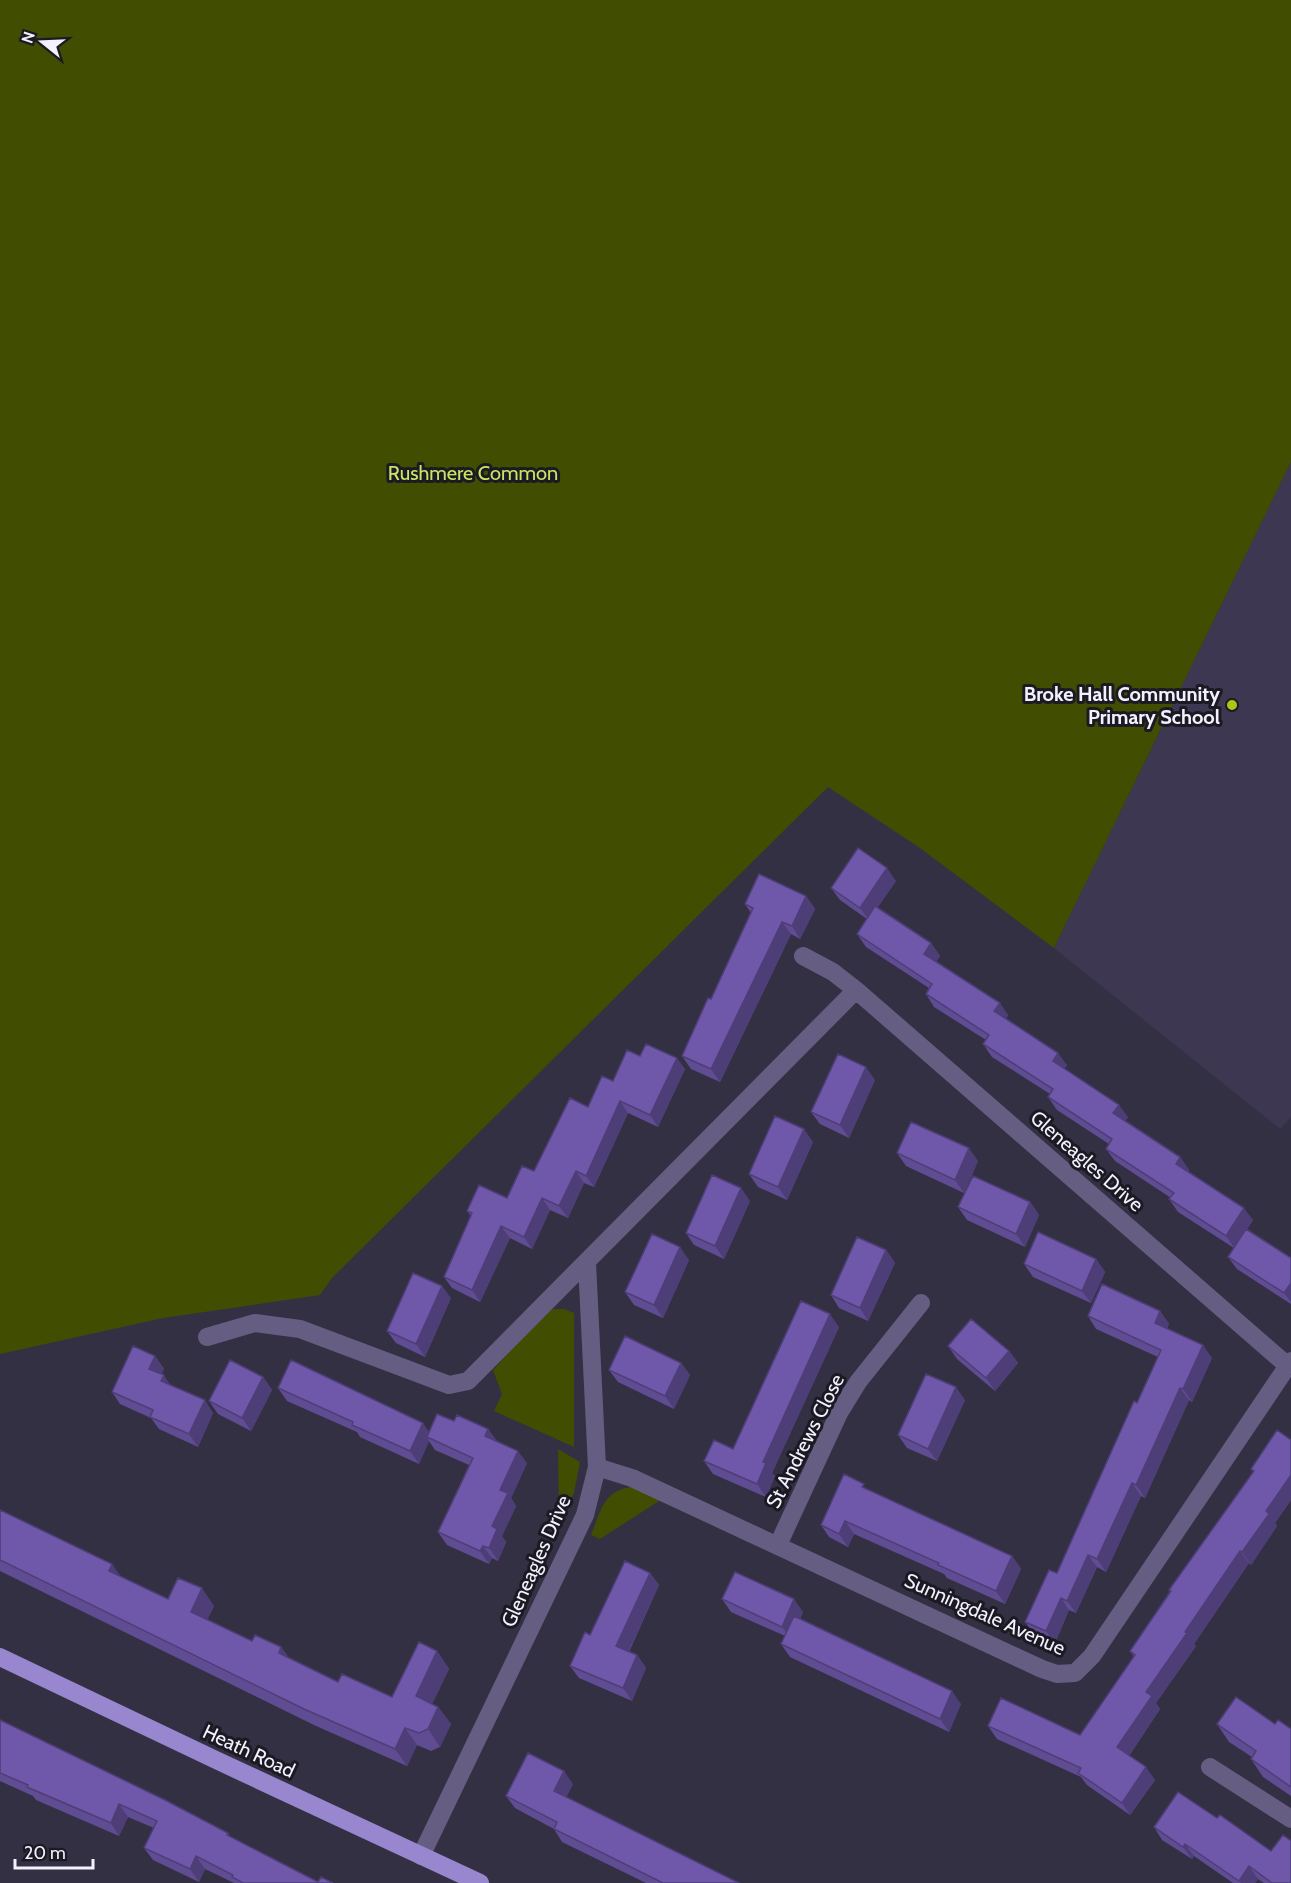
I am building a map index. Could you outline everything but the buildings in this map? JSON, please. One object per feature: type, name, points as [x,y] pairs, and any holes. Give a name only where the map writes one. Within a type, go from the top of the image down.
[{"type":"main road","name":"Heath Road","points":[[0,1657],[480,1883]]},
{"type":"street","name":"Gleneagles Drive","points":[[803,956],[832,972],[856,990],[1289,1364]]},
{"type":"street","points":[[207,1337],[255,1323],[300,1329],[449,1385],[468,1381],[856,990]]},
{"type":"street","name":"Gleneagles Drive","points":[[421,1856],[585,1515],[597,1467],[587,1263]]},
{"type":"street","name":"St Andrews Close","points":[[778,1545],[839,1413],[858,1382],[921,1303]]},
{"type":"street","name":"Sunningdale Avenue","points":[[597,1467],[632,1478],[1042,1669],[1057,1674],[1075,1673],[1092,1656],[1289,1364]]},
{"type":"street","points":[[1210,1767],[1291,1819]]},
{"type":"shaded area","name":"Broke Hall Community Primary School","points":[[1291,462],[1291,1117],[1280,1129],[1054,948]]},
{"type":"green space","name":"Rushmere Common","points":[[0,0],[1291,0],[1291,462],[1054,948],[920,848],[828,787],[332,1278],[320,1295],[163,1318],[0,1354]]},
{"type":"green space","points":[[553,1309],[564,1309],[574,1313],[574,1447],[494,1411],[502,1394],[493,1370],[543,1315]]},
{"type":"green space","points":[[558,1449],[580,1462],[574,1493],[565,1513],[559,1510]]},
{"type":"green space","points":[[631,1487],[662,1499],[600,1539],[591,1535],[601,1510],[609,1498],[622,1489]]},
{"type":"place","name":"Broke Hall Community Primary School","points":[[1232,705]]}]
